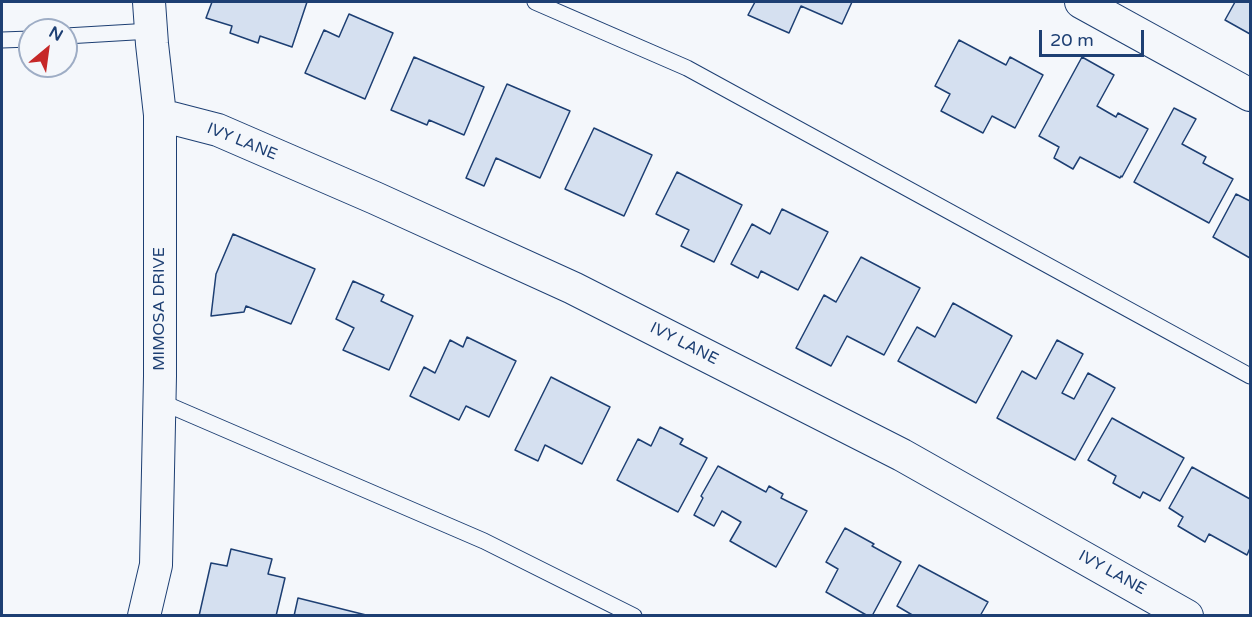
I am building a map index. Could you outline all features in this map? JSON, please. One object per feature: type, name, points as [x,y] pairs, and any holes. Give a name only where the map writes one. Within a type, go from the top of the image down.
[{"type":"street","points":[[1081,2],[1251,95]]},
{"type":"street","name":"MIMOSA DRIVE","points":[[144,615],[156,565],[159,401],[160,115],[150,16]]},
{"type":"street","name":"IVY LANE","points":[[160,115],[218,130],[573,288],[902,455],[1187,615]]},
{"type":"lane","points":[[535,2],[687,68],[1251,376]]},
{"type":"lane","points":[[78,33],[150,16]]},
{"type":"lane","points":[[2,40],[18,39]]},
{"type":"lane","points":[[159,401],[484,542],[633,615]]},
{"type":"building","points":[[212,2],[307,2],[292,47],[260,36],[258,43],[230,33],[232,26],[206,18]]},
{"type":"building","points":[[755,2],[852,2],[842,24],[801,6],[789,33],[748,15]]},
{"type":"building","points":[[1235,2],[1250,2],[1250,34],[1225,20]]},
{"type":"building","points":[[349,14],[393,33],[365,99],[305,73],[324,30],[339,37]]},
{"type":"building","points":[[959,40],[1006,65],[1010,57],[1043,75],[1015,128],[992,116],[983,133],[941,111],[950,94],[935,86]]},
{"type":"building","points":[[414,57],[484,87],[464,135],[429,120],[427,125],[391,110]]},
{"type":"building","points":[[1082,57],[1114,75],[1097,106],[1116,117],[1118,113],[1148,129],[1120,178],[1080,157],[1073,169],[1054,158],[1059,147],[1039,136]]},
{"type":"building","points":[[507,84],[570,111],[540,178],[496,158],[484,186],[466,178]]},
{"type":"building","points":[[1174,108],[1196,119],[1182,144],[1206,157],[1203,163],[1233,179],[1209,223],[1134,182]]},
{"type":"building","points":[[594,128],[652,155],[624,216],[565,189]]},
{"type":"building","points":[[677,172],[742,205],[714,262],[681,246],[689,230],[656,214]]},
{"type":"building","points":[[1236,194],[1250,201],[1250,258],[1213,237]]},
{"type":"building","points":[[782,209],[828,232],[798,290],[761,271],[758,278],[731,264],[752,224],[770,234]]},
{"type":"building","points":[[233,234],[315,269],[291,324],[246,306],[244,312],[211,316],[216,274]]},
{"type":"building","points":[[861,257],[920,288],[884,355],[847,336],[831,366],[796,348],[824,295],[836,302]]},
{"type":"building","points":[[353,281],[384,295],[381,301],[413,316],[389,370],[343,350],[354,328],[336,319]]},
{"type":"building","points":[[953,303],[1012,336],[976,403],[898,361],[917,327],[935,337]]},
{"type":"building","points":[[467,337],[516,361],[489,417],[466,406],[459,420],[410,396],[424,367],[435,373],[450,340],[463,347]]},
{"type":"building","points":[[1057,340],[1083,354],[1062,393],[1074,399],[1088,373],[1115,388],[1075,460],[997,418],[1022,371],[1036,379]]},
{"type":"building","points":[[551,377],[610,407],[582,464],[545,445],[538,461],[515,450]]},
{"type":"building","points":[[1112,418],[1184,458],[1160,501],[1143,492],[1140,498],[1113,483],[1116,476],[1088,460]]},
{"type":"building","points":[[660,427],[683,439],[680,444],[707,458],[678,512],[617,480],[638,439],[651,446]]},
{"type":"building","points":[[718,466],[766,492],[769,486],[783,494],[781,498],[807,511],[776,567],[730,541],[741,522],[722,511],[714,526],[694,515],[703,498],[701,496]]},
{"type":"building","points":[[1192,467],[1250,499],[1250,548],[1247,555],[1209,534],[1205,542],[1178,526],[1183,517],[1169,508]]},
{"type":"building","points":[[845,528],[901,562],[872,616],[868,616],[826,592],[838,569],[826,562]]},
{"type":"building","points":[[231,549],[272,559],[268,574],[285,578],[276,616],[199,616],[211,563],[227,566]]},
{"type":"building","points":[[919,565],[988,602],[980,616],[914,616],[897,606]]},
{"type":"building","points":[[298,598],[370,616],[294,616]]}]
